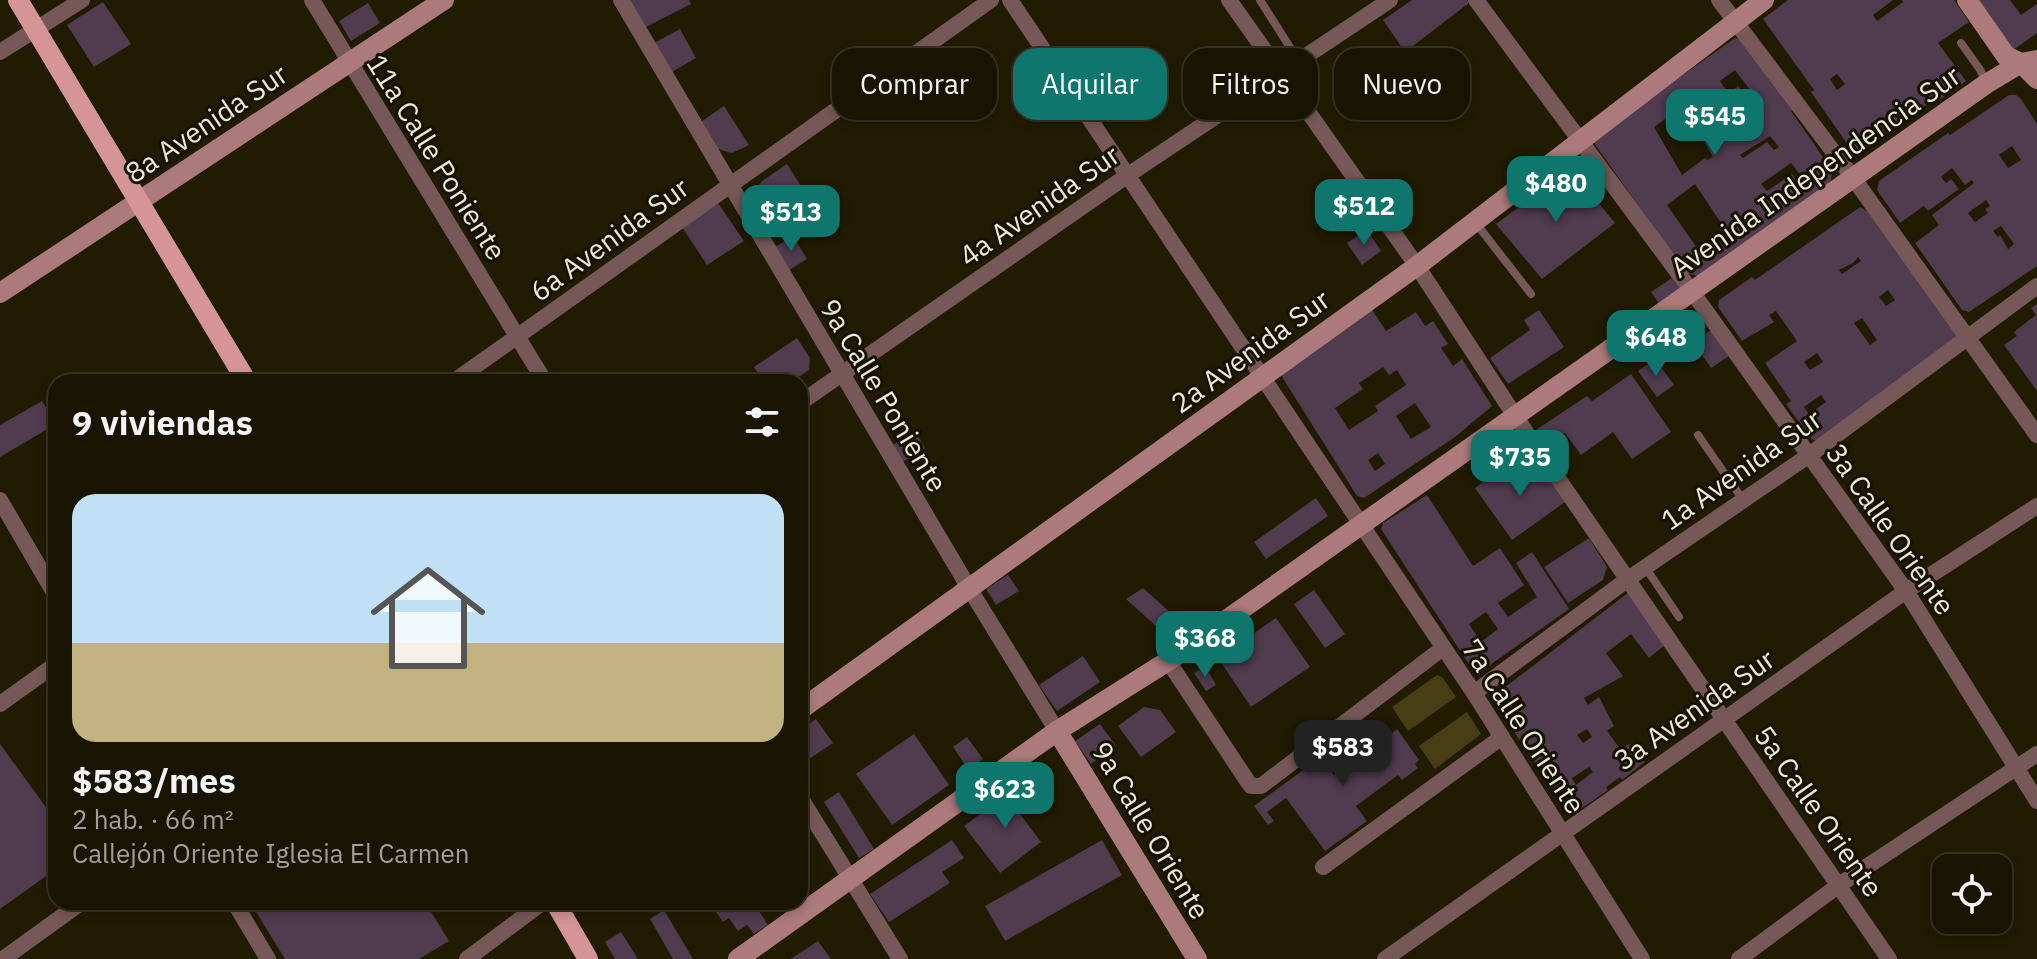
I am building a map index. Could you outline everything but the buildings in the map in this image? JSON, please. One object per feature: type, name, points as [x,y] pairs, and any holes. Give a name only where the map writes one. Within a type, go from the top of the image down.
[{"type":"main road","points":[[18,0],[242,374]]},
{"type":"main road","name":"8a Avenida Sur","points":[[0,293],[444,0]]},
{"type":"main road","name":"2a Avenida Sur","points":[[808,704],[1417,266],[1764,0]]},
{"type":"main road","points":[[1967,0],[2006,56],[2029,61],[2037,79]]},
{"type":"main road","name":"Avenida Independencia Sur","points":[[808,909],[1057,731],[1168,661],[1359,523],[1693,293],[1986,84],[2029,61]]},
{"type":"main road","name":"9a Calle Oriente","points":[[1057,731],[1197,959]]},
{"type":"main road","points":[[560,910],[588,959]]},
{"type":"main road","name":"Avenida Independencia Sur","points":[[738,959],[807,910]]},
{"type":"street","points":[[0,52],[82,0]]},
{"type":"street","name":"11a Calle Poniente","points":[[312,0],[540,374]]},
{"type":"street","name":"9a Calle Poniente","points":[[621,0],[841,374],[1057,731]]},
{"type":"street","name":"6a Avenida Sur","points":[[464,374],[991,0]]},
{"type":"street","name":"7a Calle Oriente","points":[[1010,0],[1474,693],[1642,959]]},
{"type":"street","name":"5a Calle Oriente","points":[[1229,0],[1262,48]]},
{"type":"street","name":"4a Avenida Sur","points":[[1316,48],[1390,0]]},
{"type":"street","name":"3a Calle Oriente","points":[[1476,0],[1693,293],[1906,591],[2037,801]]},
{"type":"street","points":[[1719,0],[1854,179],[2037,435]]},
{"type":"street","name":"4a Avenida Sur","points":[[808,397],[1209,120]]},
{"type":"street","name":"5a Calle Oriente","points":[[1313,120],[1417,266],[1515,416],[1889,959]]},
{"type":"street","name":"1a Avenida Sur","points":[[1474,693],[1628,579],[1808,456],[2037,286]]},
{"type":"street","points":[[0,500],[48,582]]},
{"type":"street","name":"3a Avenida Sur","points":[[1385,959],[1906,591],[2037,506]]},
{"type":"street","points":[[1168,661],[1248,782],[1261,786],[1443,648]]},
{"type":"street","points":[[0,704],[48,670]]},
{"type":"street","points":[[1323,867],[1502,737]]},
{"type":"street","points":[[1739,959],[1839,885],[2037,754]]},
{"type":"street","points":[[808,810],[900,959]]},
{"type":"street","points":[[3,959],[71,910]]},
{"type":"street","points":[[239,910],[268,959]]},
{"type":"street","points":[[467,959],[532,910]]},
{"type":"lane","points":[[1260,0],[1290,48]]},
{"type":"lane","points":[[1961,43],[1981,71],[1986,84]]},
{"type":"lane","points":[[1475,221],[1531,294]]},
{"type":"lane","points":[[1698,435],[1743,500]]},
{"type":"lane","points":[[1645,567],[1679,617]]},
{"type":"shaded area","points":[[1437,675],[1442,677],[1456,697],[1408,731],[1392,707]]},
{"type":"shaded area","points":[[1467,712],[1481,734],[1435,769],[1419,746]]}]
